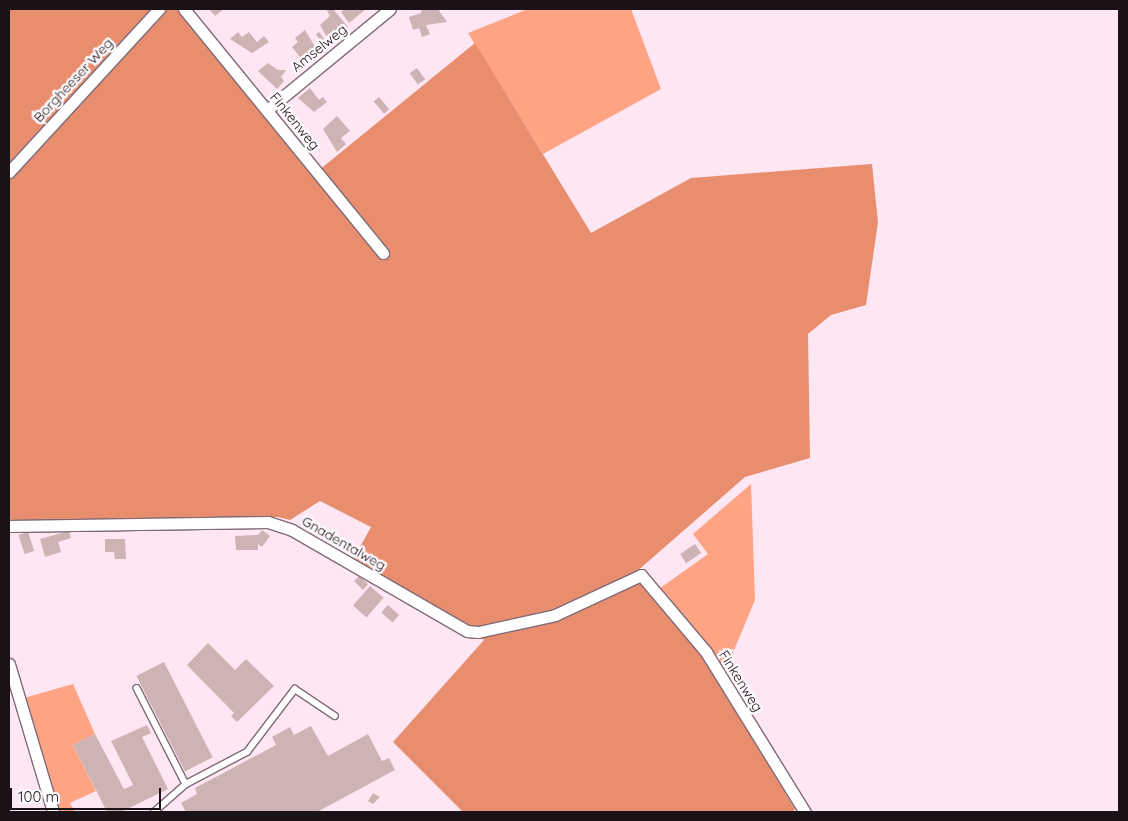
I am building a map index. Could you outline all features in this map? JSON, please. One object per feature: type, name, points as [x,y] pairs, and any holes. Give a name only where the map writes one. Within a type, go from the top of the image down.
[{"type":"street","name":"Borgheeser Weg","points":[[9,172],[159,9]]},
{"type":"street","name":"Finkenweg","points":[[184,9],[383,253]]},
{"type":"street","name":"Amselweg","points":[[267,110],[387,10]]},
{"type":"street","name":"Gnadentalweg","points":[[9,526],[268,522],[292,530],[472,631],[555,615],[641,575]]},
{"type":"street","name":"Finkenweg","points":[[641,575],[706,652],[804,812]]},
{"type":"street","points":[[9,664],[53,812]]},
{"type":"lane","points":[[137,688],[186,784]]},
{"type":"lane","points":[[154,812],[186,784],[247,752],[295,689],[335,716]]},
{"type":"shaded area","points":[[9,9],[177,9],[313,175],[475,43],[591,233],[691,178],[872,164],[878,222],[866,305],[831,315],[808,334],[810,458],[745,477],[635,573],[705,661],[795,809],[793,812],[463,812],[393,742],[484,640],[354,558],[371,527],[320,501],[290,520],[278,517],[9,520]]},
{"type":"shaded area","points":[[528,9],[631,9],[661,89],[543,154],[468,33]]},
{"type":"shaded area","points":[[751,484],[755,600],[729,662],[720,669],[659,589],[708,554],[693,534]]},
{"type":"shaded area","points":[[73,684],[95,734],[73,745],[96,791],[70,803],[75,812],[59,812],[24,698]]},
{"type":"building","points":[[209,9],[224,9],[215,16]]},
{"type":"building","points":[[326,9],[333,9],[348,27],[333,39],[328,39],[320,25],[330,16]]},
{"type":"building","points":[[345,9],[366,9],[349,23],[341,12]]},
{"type":"building","points":[[422,9],[438,9],[447,22],[426,25],[430,34],[422,37],[419,28],[413,30],[409,17],[421,13]]},
{"type":"building","points":[[305,30],[317,50],[303,61],[292,47],[298,42],[295,38]]},
{"type":"building","points":[[238,32],[242,37],[249,32],[257,42],[264,36],[269,42],[252,53],[230,39]]},
{"type":"building","points":[[319,32],[326,41],[323,43],[316,34]]},
{"type":"building","points":[[268,63],[278,70],[286,70],[281,77],[284,81],[277,89],[258,71]]},
{"type":"building","points":[[417,68],[425,79],[418,85],[410,73]]},
{"type":"building","points":[[310,88],[319,100],[323,97],[327,102],[314,112],[298,98]]},
{"type":"building","points":[[379,97],[389,109],[384,114],[374,101]]},
{"type":"building","points":[[337,116],[350,131],[341,138],[346,144],[337,152],[323,129]]},
{"type":"building","points":[[262,530],[270,536],[262,547],[258,544],[258,550],[236,550],[235,536],[258,535]]},
{"type":"building","points":[[69,531],[71,538],[58,542],[61,552],[45,557],[40,539]]},
{"type":"building","points":[[28,532],[34,551],[25,554],[18,535]]},
{"type":"building","points":[[105,539],[125,539],[126,559],[115,559],[114,552],[105,552]]},
{"type":"building","points":[[695,544],[701,553],[686,563],[680,554]]},
{"type":"building","points":[[359,576],[368,584],[363,590],[354,581]]},
{"type":"building","points":[[370,586],[384,598],[367,617],[353,606]]},
{"type":"building","points":[[388,605],[399,615],[392,622],[381,612]]},
{"type":"building","points":[[208,643],[235,670],[246,659],[274,686],[237,722],[231,716],[234,713],[187,665]]},
{"type":"building","points":[[164,662],[213,757],[185,771],[136,676]]},
{"type":"building","points":[[147,725],[151,733],[142,737],[168,789],[121,812],[107,812],[73,745],[95,734],[124,789],[133,785],[111,741]]},
{"type":"building","points":[[311,726],[328,756],[368,734],[382,761],[389,758],[395,770],[317,812],[186,812],[181,803],[197,794],[195,788],[276,745],[272,737],[290,727],[294,735]]},
{"type":"building","points":[[373,793],[380,797],[373,804],[368,801]]}]
